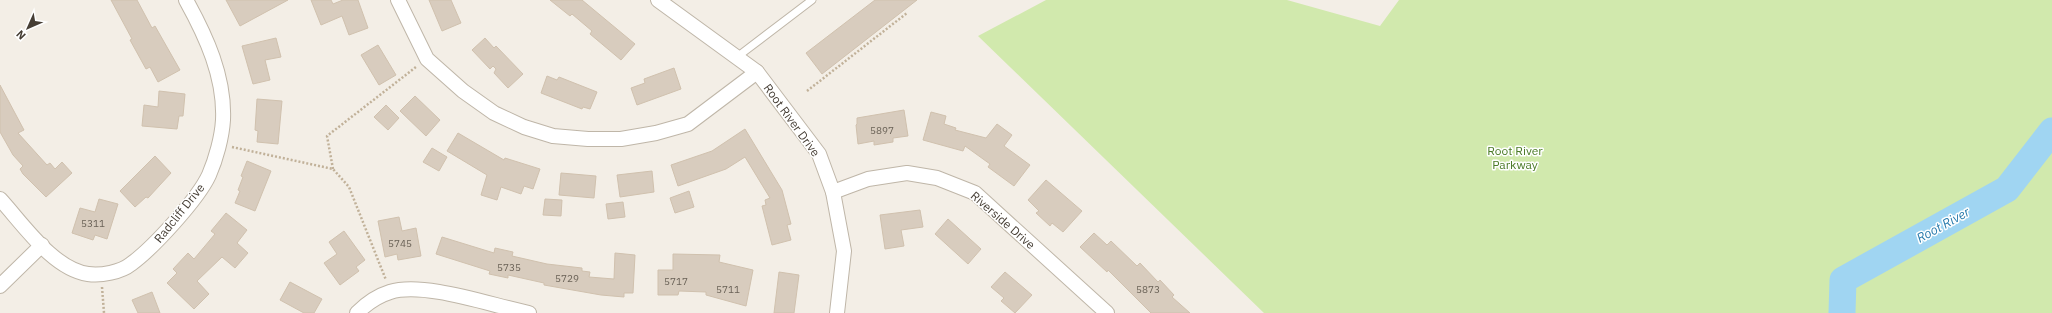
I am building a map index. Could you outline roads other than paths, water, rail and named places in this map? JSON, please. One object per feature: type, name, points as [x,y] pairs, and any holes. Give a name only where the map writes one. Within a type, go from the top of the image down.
[{"type":"street","name":"Radcliff Drive","points":[[0,199],[54,259],[87,274],[101,275],[130,265],[155,243],[191,201],[208,176],[219,144],[223,120],[221,90],[212,54],[197,20],[186,0]]},
{"type":"street","points":[[398,0],[427,59],[463,91],[494,113],[524,127],[553,136],[588,139],[621,139],[649,134],[688,124],[758,72]]},
{"type":"street","name":"Root River Drive","points":[[658,0],[758,72],[819,154],[833,192],[844,251],[837,313]]},
{"type":"street","name":"Riverside Drive","points":[[833,192],[868,179],[907,173],[937,178],[975,193],[1107,313]]},
{"type":"street","points":[[0,286],[42,245]]},
{"type":"street","points":[[357,313],[368,302],[391,291],[422,289],[529,313]]},
{"type":"lane","points":[[737,57],[812,0]]},
{"type":"waterway","name":"Root River","points":[[1842,313],[1843,280],[2007,189],[2052,131]]},
{"type":"park label","name":"Root River Parkway","points":[[1515,157]]}]
